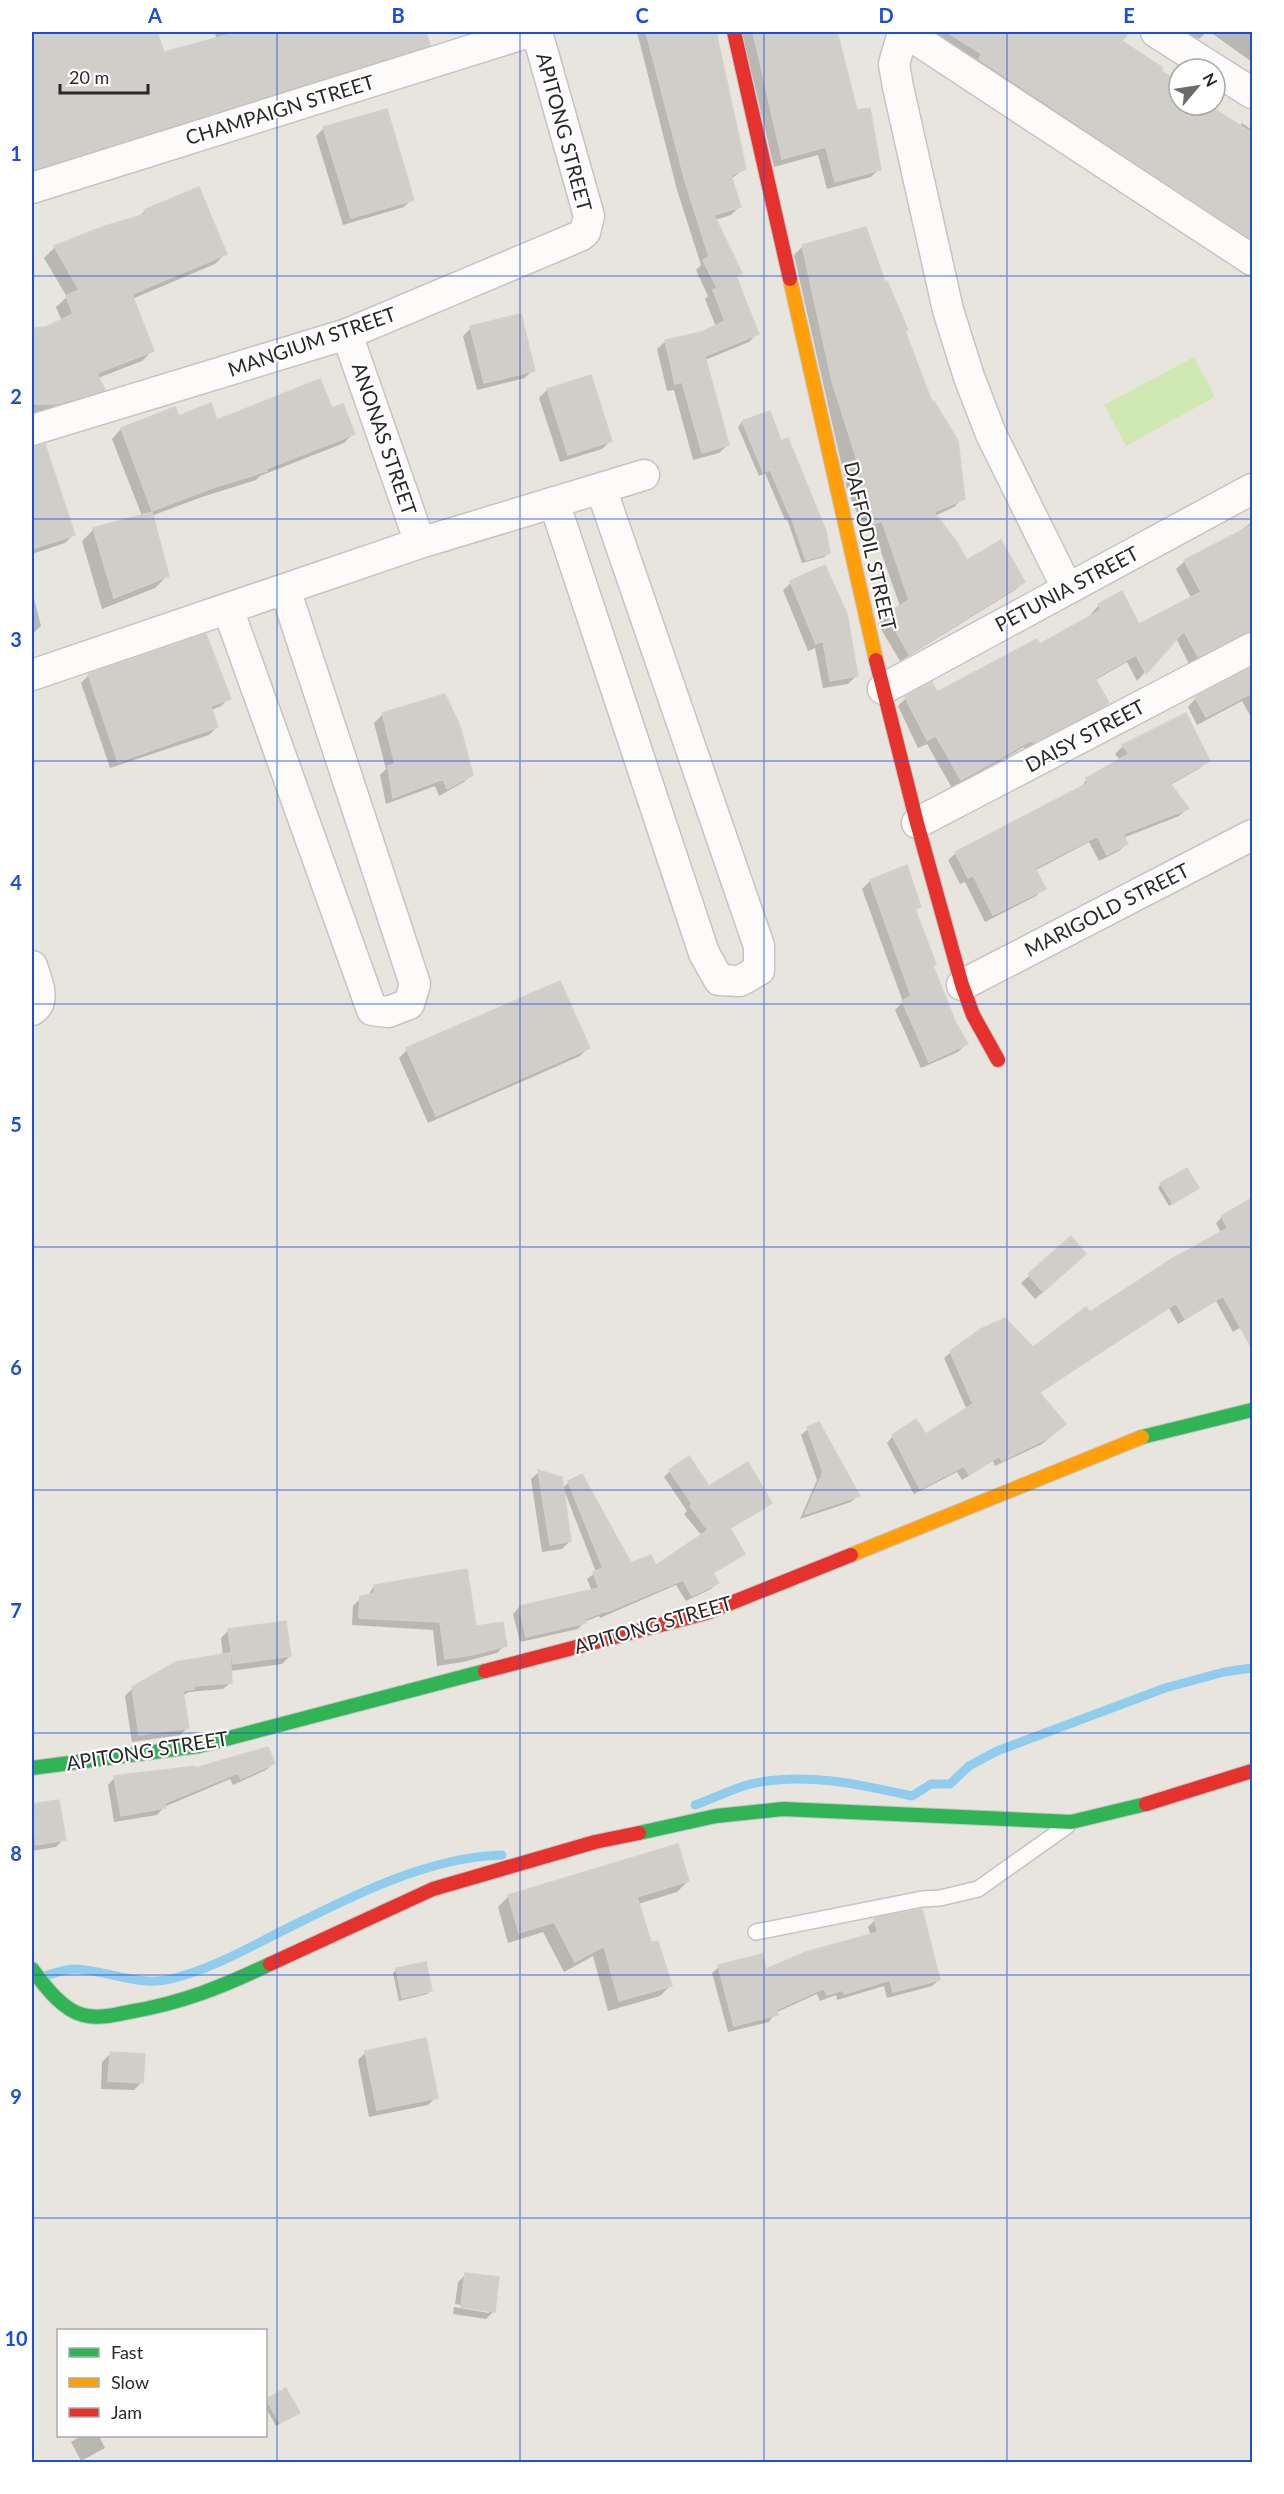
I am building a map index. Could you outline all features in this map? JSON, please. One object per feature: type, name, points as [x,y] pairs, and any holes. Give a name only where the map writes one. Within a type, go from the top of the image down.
[{"type":"street","name":"CHAMPAIGN STREET","points":[[32,188],[529,32]]},
{"type":"street","name":"APITONG STREET","points":[[537,32],[589,216],[585,232]]},
{"type":"street","name":"DAFFODIL STREET","points":[[734,32],[883,689],[917,823],[962,985],[973,1015],[998,1060]]},
{"type":"street","points":[[1067,588],[991,434],[969,377],[948,310],[894,64],[904,32],[1252,260]]},
{"type":"street","points":[[1156,32],[1252,93]]},
{"type":"street","name":"MANGIUM STREET","points":[[32,430],[347,334],[573,240],[585,232]]},
{"type":"street","name":"ANONAS STREET","points":[[347,334],[420,543]]},
{"type":"street","points":[[32,675],[420,543],[644,475]]},
{"type":"street","points":[[554,502],[704,953],[719,980],[740,981],[759,970],[759,946],[601,488]]},
{"type":"street","name":"PETUNIA STREET","points":[[883,689],[1252,489]]},
{"type":"street","points":[[228,609],[372,1010],[388,1012],[409,1004],[415,984],[285,589]]},
{"type":"street","name":"DAISY STREET","points":[[917,823],[1252,648]]},
{"type":"street","name":"MARIGOLD STREET","points":[[962,985],[1252,835]]},
{"type":"street","points":[[32,966],[40,998],[32,1010]]},
{"type":"street","name":"APITONG STREET","points":[[32,1768],[199,1746],[706,1613],[806,1575],[1137,1438],[1252,1410]]},
{"type":"street","points":[[32,1969],[48,1990],[82,2015],[107,2016],[152,2008],[212,1991],[433,1889],[595,1842],[716,1816],[783,1809],[1071,1822],[1136,1806],[1252,1771]]},
{"type":"lane","points":[[756,1932],[922,1899],[940,1898],[978,1888],[1071,1822]]},
{"type":"green space","points":[[1194,357],[1215,397],[1126,446],[1104,405]]},
{"type":"building","points":[[32,32],[157,32],[164,52],[238,32],[426,32],[430,45],[32,170]]},
{"type":"building","points":[[646,32],[716,32],[746,169],[731,175],[741,207],[714,215],[742,273],[736,276],[759,334],[705,356],[729,445],[702,453],[682,382],[675,384],[665,340],[702,332],[725,321],[713,290],[717,288],[703,260],[709,257],[685,181]]},
{"type":"building","points":[[753,32],[837,32],[857,110],[870,108],[881,170],[835,182],[826,147],[782,159]]},
{"type":"building","points":[[947,32],[1129,32],[1122,41],[1163,68],[1161,71],[1167,75],[1167,117],[1227,117],[1252,133],[1252,240],[979,59],[982,54]]},
{"type":"building","points":[[387,109],[414,200],[351,218],[323,127]]},
{"type":"building","points":[[199,187],[227,254],[132,294],[154,351],[97,373],[105,390],[57,404],[35,404],[32,394],[32,328],[46,327],[73,314],[66,296],[79,290],[54,246],[105,226],[146,214],[144,210]]},
{"type":"building","points":[[866,227],[885,282],[887,281],[908,330],[905,331],[932,402],[934,401],[958,441],[965,499],[934,512],[967,560],[1001,540],[1025,582],[909,654],[886,614],[909,600],[882,521],[873,524],[855,479],[862,476],[832,381],[802,245]]},
{"type":"building","points":[[521,314],[535,371],[484,383],[470,326]]},
{"type":"building","points":[[591,375],[612,441],[568,455],[547,389]]},
{"type":"building","points":[[320,379],[332,408],[343,404],[355,434],[266,469],[267,471],[212,488],[152,511],[121,428],[175,407],[179,416],[211,403],[217,420]]},
{"type":"building","points":[[770,411],[781,441],[788,438],[826,531],[830,553],[806,560],[791,516],[770,470],[763,472],[742,421]]},
{"type":"building","points":[[45,444],[75,535],[32,549],[32,447]]},
{"type":"building","points":[[152,512],[169,576],[114,598],[93,528]]},
{"type":"building","points":[[1252,525],[1252,631],[1198,657],[1184,631],[1146,674],[1136,655],[1095,678],[1109,703],[1034,743],[1032,740],[961,780],[936,736],[927,740],[905,697],[932,682],[937,692],[1037,639],[1040,644],[1101,610],[1098,604],[1122,591],[1139,624],[1201,592],[1184,560]]},
{"type":"building","points":[[825,565],[847,614],[858,676],[830,681],[823,641],[816,644],[790,581]]},
{"type":"building","points":[[206,634],[231,699],[211,706],[218,727],[118,762],[88,674]]},
{"type":"building","points":[[1252,667],[1252,693],[1206,717],[1195,697]]},
{"type":"building","points":[[445,694],[460,726],[473,775],[447,789],[443,779],[393,798],[388,766],[395,764],[382,713]]},
{"type":"building","points":[[1186,713],[1210,761],[1170,783],[1189,809],[1123,834],[1128,844],[1107,855],[1097,836],[1035,868],[1046,889],[993,915],[973,875],[968,878],[955,852],[1088,783],[1086,778],[1129,754],[1122,745]]},
{"type":"building","points":[[907,865],[921,907],[915,909],[936,964],[933,966],[955,1021],[968,1044],[929,1062],[902,1001],[911,996],[870,880]]},
{"type":"building","points":[[560,981],[590,1048],[436,1116],[406,1048]]},
{"type":"building","points":[[1187,1168],[1199,1188],[1173,1204],[1160,1183]]},
{"type":"building","points":[[1252,1198],[1252,1349],[1223,1296],[1185,1319],[1176,1303],[1036,1394],[1040,1393],[1066,1424],[1050,1437],[1002,1461],[999,1456],[969,1475],[964,1466],[920,1489],[892,1435],[916,1419],[926,1434],[973,1404],[950,1351],[981,1329],[1005,1318],[1033,1347],[1086,1307],[1090,1312],[1170,1260],[1228,1228],[1221,1216]]},
{"type":"building","points":[[1071,1236],[1086,1254],[1043,1292],[1028,1274]]},
{"type":"building","points":[[819,1422],[860,1496],[805,1514],[823,1472],[807,1427]]},
{"type":"building","points":[[689,1456],[709,1486],[748,1462],[772,1503],[730,1528],[745,1554],[713,1573],[719,1583],[692,1596],[683,1580],[585,1619],[586,1623],[526,1637],[519,1606],[599,1588],[593,1572],[603,1568],[568,1481],[582,1474],[631,1563],[651,1555],[656,1565],[708,1530],[690,1506],[692,1504],[669,1470]]},
{"type":"building","points":[[538,1470],[562,1477],[571,1541],[550,1545]]},
{"type":"building","points":[[467,1569],[476,1626],[503,1622],[507,1646],[445,1659],[440,1622],[359,1618],[360,1596],[375,1593],[374,1585]]},
{"type":"building","points":[[286,1621],[291,1656],[233,1664],[228,1629]]},
{"type":"building","points":[[230,1653],[232,1683],[194,1686],[194,1689],[183,1691],[189,1728],[139,1735],[132,1687],[176,1662]]},
{"type":"building","points":[[268,1747],[275,1763],[241,1779],[238,1773],[165,1803],[166,1808],[121,1816],[114,1776],[195,1766],[195,1768]]},
{"type":"building","points":[[59,1800],[66,1840],[36,1845],[32,1804]]},
{"type":"building","points":[[678,1844],[689,1881],[637,1897],[651,1942],[658,1941],[672,1986],[619,2001],[604,1946],[575,1962],[554,1922],[519,1933],[508,1895]]},
{"type":"building","points":[[922,1909],[940,1980],[893,1992],[890,1980],[844,1994],[843,1990],[827,1995],[824,1988],[776,2010],[778,2015],[734,2026],[718,1965],[762,1954],[766,1969],[806,1952],[878,1932],[874,1918]]},
{"type":"building","points":[[426,1962],[432,1991],[402,1998],[396,1968]]},
{"type":"building","points":[[426,2038],[438,2098],[377,2110],[365,2051]]},
{"type":"building","points":[[110,2052],[145,2054],[143,2083],[108,2081]]},
{"type":"building","points":[[465,2273],[499,2277],[495,2312],[461,2307]]},
{"type":"building","points":[[286,2388],[300,2413],[280,2423],[267,2398]]},
{"type":"waterway","points":[[695,1805],[747,1785],[788,1779],[830,1781],[912,1796],[931,1784],[950,1784],[969,1766],[997,1751],[1165,1688],[1224,1672],[1252,1668]]},
{"type":"waterway","points":[[45,1976],[73,1969],[136,1980],[171,1979],[223,1960],[326,1909],[413,1872],[473,1858],[502,1855]]},
{"type":"traffic: fast","points":[[1142,1437],[1252,1410]]},
{"type":"traffic: fast","points":[[32,1768],[199,1746],[485,1671]]},
{"type":"traffic: fast","points":[[639,1833],[716,1816],[783,1809],[1071,1822],[1146,1804]]},
{"type":"traffic: fast","points":[[32,1969],[54,1996],[68,2008],[83,2015],[100,2017],[184,1999],[270,1964]]},
{"type":"traffic: slow","points":[[790,279],[876,660]]},
{"type":"traffic: slow","points":[[851,1555],[1142,1437]]},
{"type":"traffic: jam","points":[[734,32],[790,279]]},
{"type":"traffic: jam","points":[[876,660],[917,823],[962,985],[973,1015],[998,1060]]},
{"type":"traffic: jam","points":[[485,1671],[706,1613],[851,1555]]},
{"type":"traffic: jam","points":[[1146,1804],[1252,1771]]},
{"type":"traffic: jam","points":[[270,1964],[433,1889],[595,1842],[639,1833]]}]
